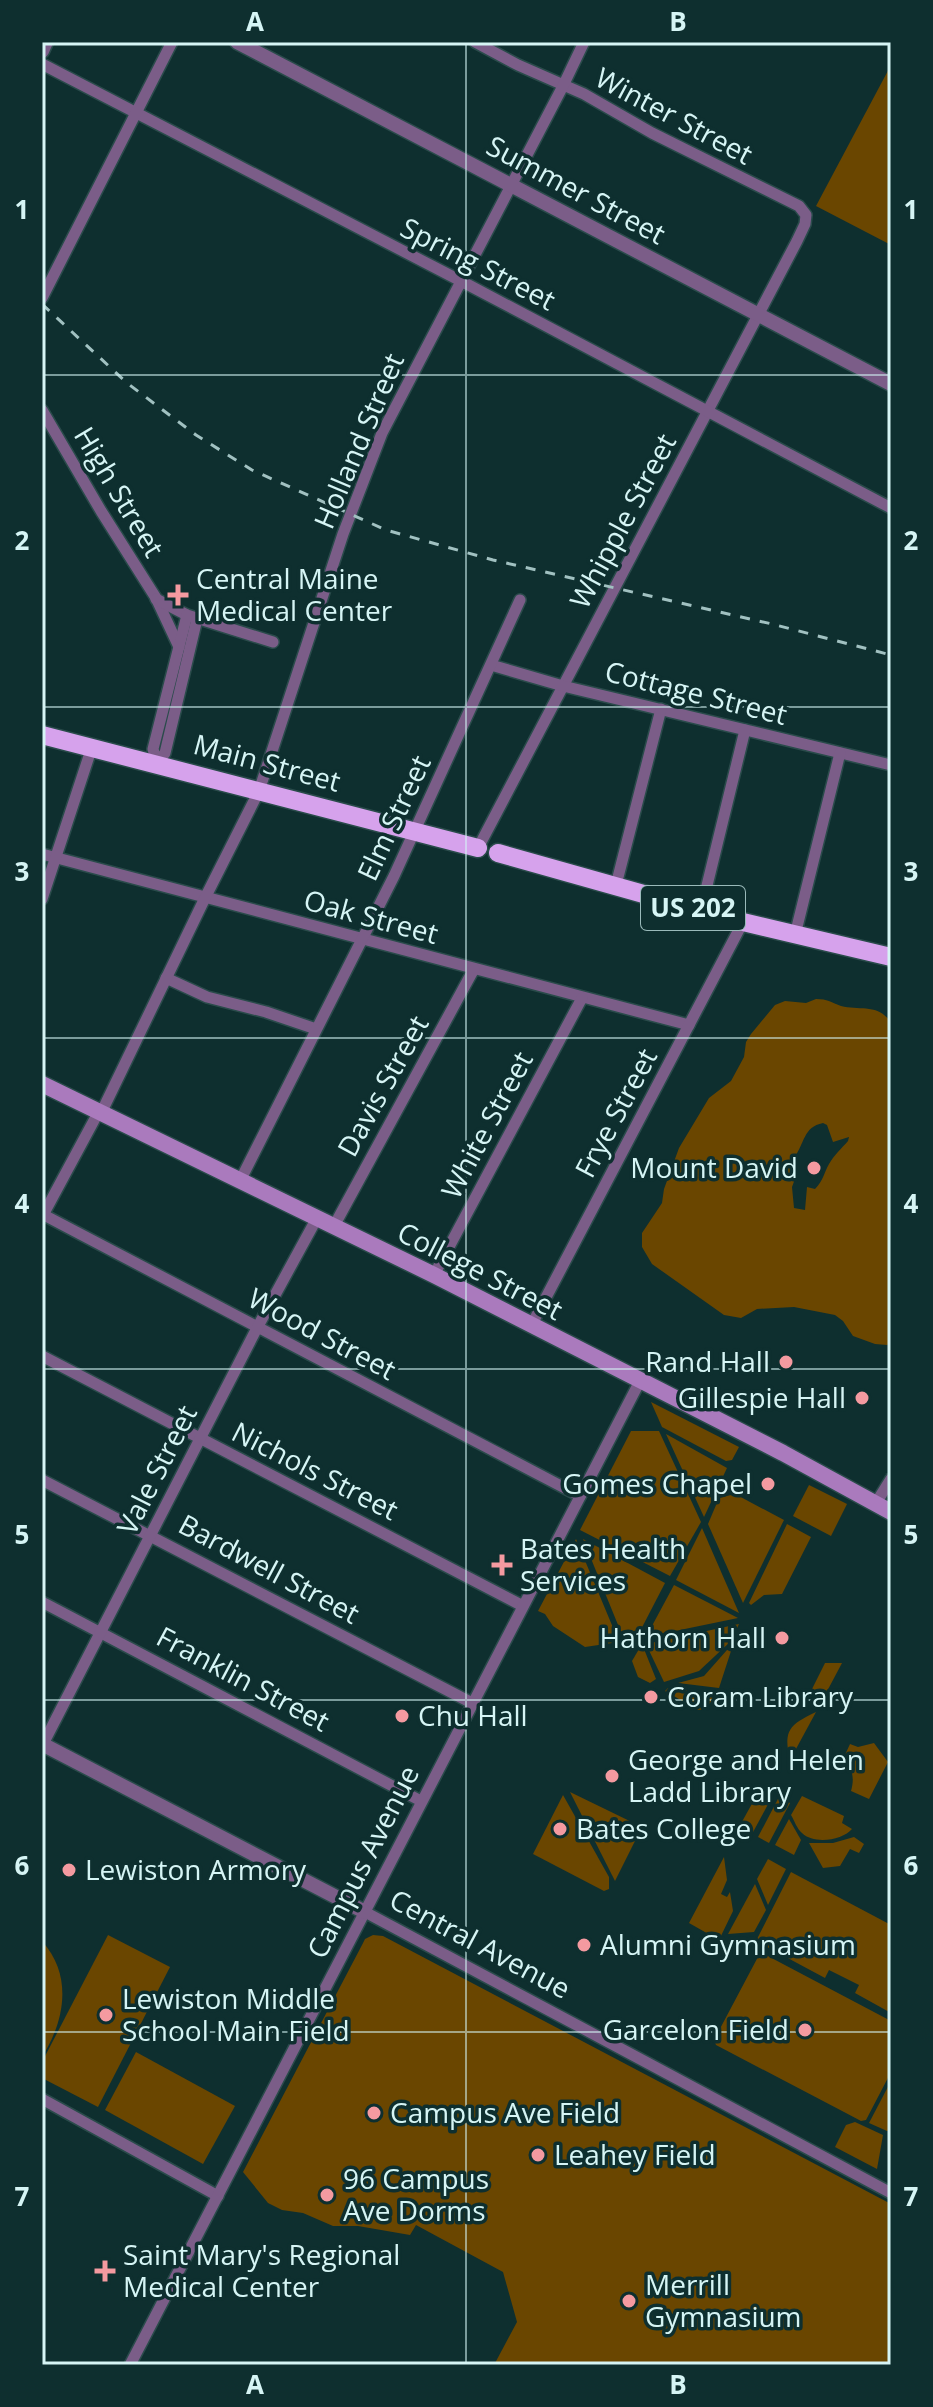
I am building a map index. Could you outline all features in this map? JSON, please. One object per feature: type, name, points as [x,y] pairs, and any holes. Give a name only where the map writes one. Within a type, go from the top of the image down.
[{"type":"highway","name":"Main Street","points":[[42,735],[478,848]]},
{"type":"highway","name":"US 202","points":[[498,853],[743,922],[891,957]]},
{"type":"main road","name":"College Street","points":[[42,1084],[434,1275],[884,1507]]},
{"type":"street","points":[[42,51],[46,42]]},
{"type":"street","points":[[44,294],[172,42]]},
{"type":"street","name":"Summer Street","points":[[237,42],[891,384]]},
{"type":"street","name":"Winter Street","points":[[475,42],[584,94],[652,133],[799,206],[806,215]]},
{"type":"street","name":"Holland Street","points":[[42,1215],[104,1107],[259,791],[343,534],[375,447],[584,42]]},
{"type":"street","name":"Spring Street","points":[[42,64],[891,508]]},
{"type":"street","name":"Whipple Street","points":[[478,848],[797,241],[806,215]]},
{"type":"street","name":"High Street","points":[[42,410],[156,598],[179,647]]},
{"type":"street","name":"High Street","points":[[156,598],[192,617],[273,642]]},
{"type":"street","name":"Elm Street","points":[[240,1181],[394,876],[520,600]]},
{"type":"street","points":[[157,763],[153,749],[179,647],[192,617]]},
{"type":"street","points":[[157,763],[165,753],[192,617]]},
{"type":"street","name":"Cottage Street","points":[[491,665],[563,686],[891,765]]},
{"type":"street","points":[[616,885],[661,709]]},
{"type":"street","points":[[701,910],[745,730]]},
{"type":"street","points":[[42,899],[92,747]]},
{"type":"street","points":[[795,935],[840,753]]},
{"type":"street","name":"Oak Street","points":[[42,854],[689,1025]]},
{"type":"street","name":"Frye Street","points":[[531,1326],[743,922]]},
{"type":"street","name":"Davis Street","points":[[334,1226],[474,969]]},
{"type":"street","points":[[166,978],[207,997],[316,1029]]},
{"type":"street","name":"White Street","points":[[434,1275],[582,998]]},
{"type":"street","name":"Wood Street","points":[[42,1215],[580,1496]]},
{"type":"street","name":"Vale Street","points":[[42,1745],[317,1218]]},
{"type":"street","name":"Nichols Street","points":[[42,1356],[523,1606]]},
{"type":"street","name":"Campus Avenue","points":[[130,2365],[640,1381]]},
{"type":"street","points":[[884,1507],[891,1479]]},
{"type":"street","name":"Bardwell Street","points":[[42,1480],[472,1703]]},
{"type":"street","name":"Franklin Street","points":[[42,1602],[421,1801]]},
{"type":"street","name":"Central Avenue","points":[[42,1745],[365,1912],[891,2193]]},
{"type":"street","points":[[42,2099],[218,2196]]},
{"type":"shaded area","points":[[891,65],[891,245],[816,206]]},
{"type":"shaded area","points":[[820,999],[841,1006],[875,1010],[891,1023],[891,1343],[887,1345],[853,1336],[835,1315],[794,1307],[757,1309],[741,1318],[724,1315],[652,1264],[642,1247],[642,1233],[662,1203],[679,1148],[709,1098],[731,1081],[744,1057],[746,1042],[751,1034],[775,1005],[785,1001],[806,1003]],"holes":[[[823,1123],[827,1125],[833,1142],[849,1137],[848,1141],[831,1160],[818,1186],[815,1189],[807,1187],[805,1210],[794,1208],[792,1187],[799,1168],[794,1158],[812,1128]]]},
{"type":"shaded area","points":[[651,1402],[739,1447],[732,1460],[726,1461],[662,1427]]},
{"type":"shaded area","points":[[631,1431],[659,1431],[701,1522],[670,1576],[580,1530]]},
{"type":"shaded area","points":[[666,1434],[727,1468],[704,1517]]},
{"type":"shaded area","points":[[809,1485],[847,1504],[831,1536],[793,1516]]},
{"type":"shaded area","points":[[735,1494],[784,1520],[743,1603],[708,1524],[719,1498]]},
{"type":"shaded area","points":[[787,1524],[811,1537],[782,1594],[764,1595],[751,1605],[749,1603]]},
{"type":"shaded area","points":[[702,1528],[739,1613],[676,1580]]},
{"type":"shaded area","points":[[576,1539],[619,1642],[585,1647],[553,1626],[545,1614],[538,1611]]},
{"type":"shaded area","points":[[583,1539],[665,1583],[636,1639],[625,1642]]},
{"type":"shaded area","points":[[674,1585],[738,1618],[646,1637]]},
{"type":"shaded area","points":[[739,1624],[731,1641],[699,1671],[664,1682],[646,1644]]},
{"type":"shaded area","points":[[642,1644],[656,1679],[650,1683],[638,1677],[632,1661]]},
{"type":"shaded area","points":[[727,1650],[731,1651],[719,1688],[678,1683],[704,1676]]},
{"type":"shaded area","points":[[825,1663],[842,1663],[825,1695],[812,1689]]},
{"type":"shaded area","points":[[668,1688],[716,1694],[706,1709],[698,1710],[665,1691]]},
{"type":"shaded area","points":[[816,1712],[790,1760],[787,1742],[790,1730]]},
{"type":"shaded area","points":[[874,1743],[888,1762],[869,1799],[851,1791],[852,1773],[844,1757],[850,1744],[858,1747]]},
{"type":"shaded area","points":[[570,1792],[642,1827],[615,1881]]},
{"type":"shaded area","points":[[563,1795],[609,1877],[609,1889],[604,1891],[533,1854]]},
{"type":"shaded area","points":[[773,1795],[752,1834],[739,1827],[753,1802]]},
{"type":"shaded area","points":[[802,1796],[844,1816],[842,1823],[852,1829],[828,1840],[807,1837],[791,1815]]},
{"type":"shaded area","points":[[779,1797],[790,1803],[769,1843],[758,1837]]},
{"type":"shaded area","points":[[789,1819],[801,1840],[794,1855],[775,1845]]},
{"type":"shaded area","points":[[854,1837],[864,1844],[859,1853],[850,1849],[840,1866],[823,1868],[809,1843],[833,1843]]},
{"type":"shaded area","points":[[724,1857],[727,1880],[721,1894],[727,1897],[730,1892],[733,1911],[719,1940],[689,1923]]},
{"type":"shaded area","points":[[768,1859],[786,1869],[768,1905],[757,1879]]},
{"type":"shaded area","points":[[791,1872],[891,1925],[891,2013],[855,1993],[859,1985],[829,1970],[825,1978],[756,1941]]},
{"type":"shaded area","points":[[755,1884],[766,1910],[754,1932],[728,1934]]},
{"type":"shaded area","name":"Lewiston Middle School Main Field","points":[[108,1935],[170,1967],[98,2107],[42,2078],[42,2062]]},
{"type":"shaded area","points":[[373,1935],[383,1936],[891,2204],[891,2365],[494,2365],[517,2322],[503,2272],[416,2225],[410,2235],[358,2226],[333,2226],[268,2203],[243,2172],[365,1939]]},
{"type":"shaded area","points":[[42,1941],[58,1969],[62,1998],[56,2028],[42,2057]]},
{"type":"shaded area","name":"Garcelon Field","points":[[764,1954],[891,2021],[891,2072],[866,2120],[861,2121],[716,2045],[714,2040],[759,1955]]},
{"type":"shaded area","points":[[136,2052],[235,2106],[203,2164],[105,2110]]},
{"type":"shaded area","points":[[891,2081],[891,2130],[887,2131],[869,2123]]},
{"type":"shaded area","points":[[855,2122],[883,2135],[877,2169],[835,2147],[846,2125]]},
{"type":"railway","points":[[42,304],[127,383],[196,435],[252,470],[386,530],[493,560],[772,624],[891,655]]},
{"type":"place","name":"Central Maine Medical Center","points":[[178,595]]},
{"type":"place","name":"Mount David","points":[[814,1168]]},
{"type":"place","name":"Rand Hall","points":[[786,1362]]},
{"type":"place","name":"Gillespie Hall","points":[[862,1398]]},
{"type":"place","name":"Gomes Chapel","points":[[768,1484]]},
{"type":"place","name":"Bates Health Services","points":[[502,1565]]},
{"type":"place","name":"Hathorn Hall","points":[[782,1638]]},
{"type":"place","name":"Coram Library","points":[[651,1697]]},
{"type":"place","name":"Chu Hall","points":[[402,1716]]},
{"type":"place","name":"George and Helen Ladd Library","points":[[612,1776]]},
{"type":"place","name":"Bates College","points":[[560,1829]]},
{"type":"place","name":"Lewiston Armory","points":[[69,1870]]},
{"type":"place","name":"Alumni Gymnasium","points":[[584,1945]]},
{"type":"place","name":"Lewiston Middle School Main Field","points":[[106,2015]]},
{"type":"place","name":"Garcelon Field","points":[[805,2030]]},
{"type":"place","name":"Campus Ave Field","points":[[374,2113]]},
{"type":"place","name":"Leahey Field","points":[[538,2155]]},
{"type":"place","name":"96 Campus Ave Dorms","points":[[327,2195]]},
{"type":"place","name":"Saint Mary's Regional Medical Center","points":[[105,2271]]},
{"type":"place","name":"Merrill Gymnasium","points":[[629,2301]]}]
